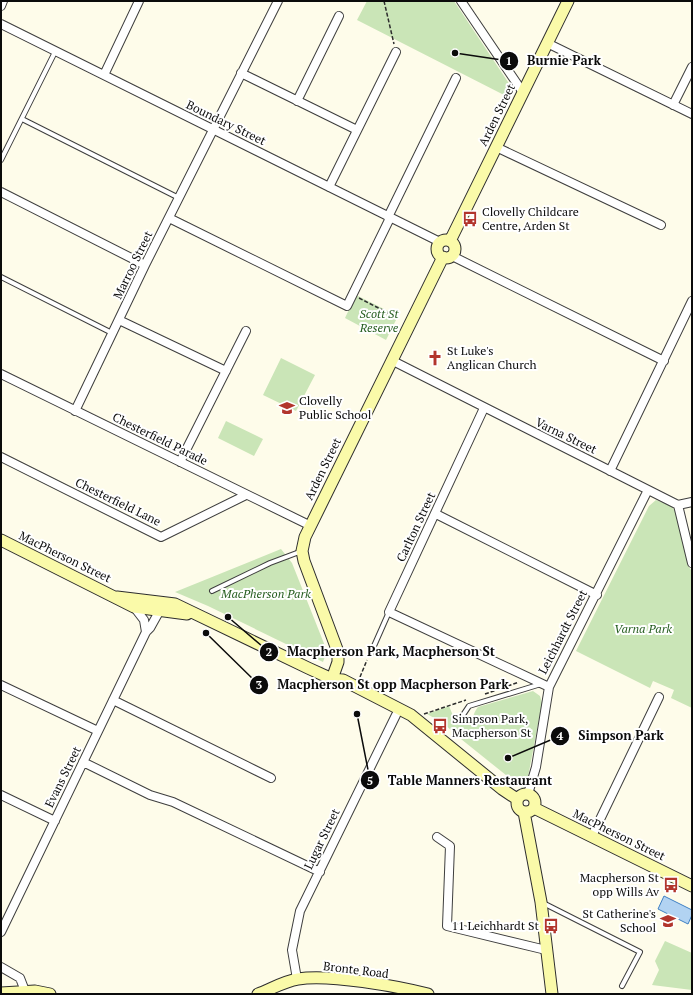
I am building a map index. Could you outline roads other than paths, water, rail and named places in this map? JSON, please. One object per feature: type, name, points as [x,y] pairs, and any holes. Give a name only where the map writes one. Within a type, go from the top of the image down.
[{"type":"main road","name":"Arden Street","points":[[445,242],[496,146],[568,1]]},
{"type":"main road","points":[[445,242],[455,248],[447,256]]},
{"type":"main road","name":"Arden Street","points":[[332,679],[338,662],[338,652],[309,576],[302,551],[304,537],[391,360],[447,256]]},
{"type":"main road","name":"MacPherson Street","points":[[1,540],[117,597],[159,606]]},
{"type":"main road","name":"MacPherson Street","points":[[117,597],[121,602],[134,607],[175,604],[332,679],[340,686],[408,721],[422,724]]},
{"type":"main road","name":"MacPherson Street","points":[[332,679],[343,680],[411,715],[502,789],[518,799]]},
{"type":"main road","points":[[529,810],[517,806],[518,799],[521,795],[528,794],[534,800],[529,810],[552,994]]},
{"type":"main road","name":"MacPherson Street","points":[[529,810],[592,836],[692,886]]},
{"type":"main road","name":"Bronte Road","points":[[258,994],[297,979],[336,979],[428,994]]},
{"type":"main road","points":[[1,993],[35,991],[50,994]]},
{"type":"street","points":[[1,6],[3,1]]},
{"type":"street","points":[[104,75],[139,1]]},
{"type":"street","name":"Marroo Street","points":[[75,411],[118,320],[278,1]]},
{"type":"street","points":[[461,1],[522,92]]},
{"type":"street","points":[[297,101],[339,16]]},
{"type":"street","name":"Boundary Street","points":[[1,24],[389,218],[445,242]]},
{"type":"street","points":[[547,42],[692,114]]},
{"type":"street","points":[[329,187],[396,52]]},
{"type":"street","points":[[673,105],[692,67]]},
{"type":"street","points":[[241,73],[357,130]]},
{"type":"street","points":[[169,218],[347,306],[456,78]]},
{"type":"street","points":[[496,146],[661,225]]},
{"type":"street","points":[[1,192],[146,265]]},
{"type":"street","points":[[447,256],[664,361]]},
{"type":"street","points":[[610,471],[692,302]]},
{"type":"street","points":[[118,320],[226,371]]},
{"type":"street","points":[[180,462],[246,331]]},
{"type":"street","name":"Varna Street","points":[[391,360],[678,505]]},
{"type":"street","name":"Chesterfield Parade","points":[[1,374],[309,526]]},
{"type":"street","name":"Carlton Street","points":[[389,612],[436,514],[484,408]]},
{"type":"street","name":"Chesterfield Lane","points":[[1,457],[161,537],[246,495]]},
{"type":"street","name":"Leichhardt Street","points":[[528,794],[536,767],[549,687],[597,595],[648,490]]},
{"type":"street","points":[[692,502],[678,505],[692,563]]},
{"type":"street","points":[[436,514],[597,595]]},
{"type":"street","name":"Evans Street","points":[[1,932],[146,632],[150,628],[159,606]]},
{"type":"street","points":[[134,607],[144,620],[146,632]]},
{"type":"street","points":[[389,612],[549,687]]},
{"type":"street","points":[[1,685],[98,731]]},
{"type":"street","points":[[592,836],[659,697]]},
{"type":"street","points":[[113,700],[271,778]]},
{"type":"street","name":"Lugar Street","points":[[297,979],[292,950],[300,911],[396,715]]},
{"type":"street","points":[[83,762],[150,795],[173,802],[320,872]]},
{"type":"street","points":[[1,795],[55,822]]},
{"type":"street","points":[[437,837],[450,846],[447,926],[546,950]]},
{"type":"street","points":[[1,967],[20,978],[25,991]]},
{"type":"lane","points":[[1,160],[55,52]]},
{"type":"lane","points":[[22,119],[179,198]]},
{"type":"lane","points":[[1,278],[112,333]]},
{"type":"lane","points":[[212,591],[270,563],[302,551]]},
{"type":"lane","name":"Carlton Street","points":[[370,655],[389,612]]},
{"type":"lane","points":[[463,715],[470,706],[541,684]]},
{"type":"lane","points":[[541,902],[640,952],[622,986]]},
{"type":"water","points":[[664,896],[692,910],[692,915],[688,924],[658,909]]},
{"type":"place","name":"Burnie Park","points":[[455,53]]},
{"type":"place","name":"Clovelly Childcare Centre, Arden St","points":[[470,219]]},
{"type":"place","name":"St Luke's Anglican Church","points":[[435,358]]},
{"type":"place","name":"Clovelly Public School","points":[[287,408]]},
{"type":"place","name":"Macpherson Park, Macpherson St","points":[[228,617]]},
{"type":"place","name":"Macpherson St opp Macpherson Park","points":[[206,633]]},
{"type":"place","name":"Table Manners Restaurant","points":[[357,714]]},
{"type":"place","name":"Simpson Park, Macpherson St","points":[[440,726]]},
{"type":"place","name":"Simpson Park","points":[[508,758]]},
{"type":"place","name":"Macpherson St opp Wills Av","points":[[671,885]]},
{"type":"place","name":"St Catherine's School","points":[[668,921]]},
{"type":"place","name":"11 Leichhardt St","points":[[551,926]]},
{"type":"park label","name":"Scott St Reserve","points":[[379,321]]},
{"type":"park label","name":"MacPherson Park","points":[[266,594]]},
{"type":"park label","name":"Varna Park","points":[[643,629]]}]
